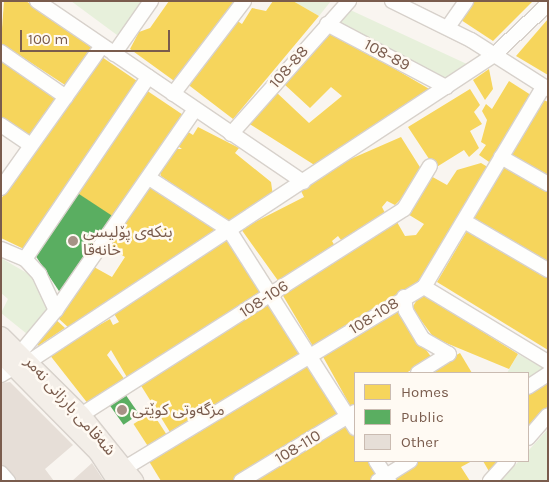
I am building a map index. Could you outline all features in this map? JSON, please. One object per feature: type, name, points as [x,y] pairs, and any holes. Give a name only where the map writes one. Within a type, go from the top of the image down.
[{"type":"main road","name":"شەقامی بارزانی نەمر","points":[[1,336],[17,364],[81,415],[125,476]]},
{"type":"main road","points":[[1,354],[17,364],[98,452],[125,476]]},
{"type":"street","points":[[37,1],[302,182]]},
{"type":"street","points":[[114,54],[151,1]]},
{"type":"street","points":[[173,94],[244,1]]},
{"type":"street","name":"108-88","points":[[231,134],[348,1]]},
{"type":"street","points":[[392,1],[448,27],[546,88],[424,287],[548,362]]},
{"type":"street","points":[[448,27],[466,1]]},
{"type":"street","points":[[17,364],[229,230],[494,55],[548,4]]},
{"type":"street","name":"108-89","points":[[327,24],[446,86]]},
{"type":"street","points":[[1,188],[102,46]]},
{"type":"street","points":[[1,52],[66,97]]},
{"type":"street","points":[[25,259],[148,77]]},
{"type":"street","points":[[17,364],[149,178],[195,109]]},
{"type":"street","points":[[1,124],[31,145]]},
{"type":"street","points":[[502,157],[548,184]]},
{"type":"street","name":"108-106","points":[[81,415],[404,209],[430,166]]},
{"type":"street","points":[[149,178],[229,230],[309,355],[353,419]]},
{"type":"street","points":[[464,221],[548,270]]},
{"type":"street","points":[[1,249],[25,259],[39,274],[56,310]]},
{"type":"street","name":"108-108","points":[[125,476],[309,355],[404,297],[424,287]]},
{"type":"street","points":[[404,297],[406,311],[423,339],[449,354],[420,372]]},
{"type":"street","points":[[529,386],[548,374]]},
{"type":"street","points":[[529,437],[548,415]]},
{"type":"street","name":"108-110","points":[[241,481],[353,419]]},
{"type":"street","points":[[376,462],[384,479],[409,462]]},
{"type":"street","points":[[490,481],[507,462]]},
{"type":"street","points":[[1,473],[8,481]]},
{"type":"green space","points":[[71,1],[145,1],[117,35]]},
{"type":"green space","points":[[293,1],[331,1],[319,16]]},
{"type":"green space","points":[[346,8],[469,65],[445,81],[334,22]]},
{"type":"green space","points":[[1,258],[32,276],[49,310],[27,334],[1,313],[8,299],[1,293]]},
{"type":"green space","points":[[518,354],[543,368],[529,380],[529,372],[508,372]]},
{"type":"green space","points":[[548,429],[548,481],[500,481],[518,462],[529,462],[529,450]]},
{"type":"building: Homes","points":[[4,1],[26,1],[92,46],[65,85],[1,43]]},
{"type":"building: Homes","points":[[169,1],[236,1],[177,83],[130,49],[139,32],[150,28]]},
{"type":"building: Homes","points":[[273,1],[293,1],[319,16],[233,119],[186,83],[233,18],[242,24],[252,8],[266,11]]},
{"type":"building: Homes","points":[[474,1],[533,1],[493,41],[461,20]]},
{"type":"building: Homes","points":[[548,19],[548,75],[516,56]]},
{"type":"building: Homes","points":[[328,30],[431,90],[316,166],[248,123],[275,91],[309,123],[342,96],[331,87],[310,108],[284,84]]},
{"type":"building: Homes","points":[[99,55],[140,83],[26,250],[1,238],[1,199]]},
{"type":"building: Homes","points":[[1,57],[58,96],[30,136],[1,116]]},
{"type":"building: Homes","points":[[489,69],[493,89],[485,100],[473,80]]},
{"type":"building: Homes","points":[[509,81],[534,97],[492,164],[479,155],[486,145],[481,142],[487,120],[482,111],[486,104],[492,109]]},
{"type":"building: Homes","points":[[470,89],[480,105],[474,112],[482,124],[470,131],[479,148],[469,157],[464,150],[435,168],[408,127]]},
{"type":"building: Homes","points":[[146,90],[186,117],[116,220],[77,193]]},
{"type":"building: Homes","points":[[542,99],[548,102],[548,176],[511,156]]},
{"type":"building: Homes","points":[[198,127],[239,148],[235,153],[271,182],[273,196],[229,223],[161,176],[159,170],[174,149],[182,149],[175,144],[185,130],[193,135]]},
{"type":"building: Homes","points":[[401,137],[423,172],[402,198],[395,205],[387,201],[382,207],[386,215],[341,240],[338,236],[332,241],[336,248],[279,282],[241,229],[304,197],[301,191],[346,161]]},
{"type":"building: Homes","points":[[481,163],[491,169],[423,282],[314,348],[282,294],[397,222],[405,236],[416,235],[424,224],[406,213],[429,175],[447,185],[457,170]]},
{"type":"building: Homes","points":[[505,165],[548,191],[548,265],[472,220]]},
{"type":"building: Homes","points":[[151,184],[221,230],[70,329],[58,318],[94,267],[112,277],[125,257],[109,247]]},
{"type":"building: Homes","points":[[467,231],[548,278],[548,350],[437,282]]},
{"type":"building: Homes","points":[[231,237],[266,293],[128,379],[111,350],[107,355],[125,380],[89,405],[49,354],[110,319],[113,325],[119,322],[113,312]]},
{"type":"building: Homes","points":[[421,293],[518,354],[509,369],[434,338],[412,308]]},
{"type":"building: Homes","points":[[268,302],[300,353],[171,433],[139,383]]},
{"type":"building: Homes","points":[[396,308],[432,358],[408,372],[354,372],[354,405],[351,407],[322,355]]},
{"type":"building: Homes","points":[[53,317],[65,328],[38,346],[36,342]]},
{"type":"building: Homes","points":[[460,353],[471,372],[427,372]]},
{"type":"building: Homes","points":[[312,363],[343,415],[233,481],[161,481],[147,458]]},
{"type":"building: Homes","points":[[548,382],[548,409],[529,428],[529,392]]},
{"type":"building: Homes","points":[[152,412],[168,437],[150,449],[134,424]]},
{"type":"building: Homes","points":[[350,423],[354,429],[354,462],[373,462],[382,476],[374,481],[252,481]]},
{"type":"building: Homes","points":[[412,462],[470,462],[461,467],[470,481],[396,481],[392,474]]},
{"type":"building: Homes","points":[[484,462],[499,462],[490,473]]},
{"type":"building: Public","points":[[76,192],[117,219],[61,294],[35,255]]},
{"type":"building: Public","points":[[123,391],[139,414],[123,425],[107,402]]},
{"type":"building: Other","points":[[10,382],[73,445],[45,469],[54,481],[12,481],[1,468],[1,383]]},
{"type":"building: Other","points":[[92,463],[104,481],[72,481]]},
{"type":"place","name":"بنکەی پۆلیسی خانەقا","points":[[73,241]]},
{"type":"place","name":"مزگەوتی کوێتی","points":[[122,410]]}]
